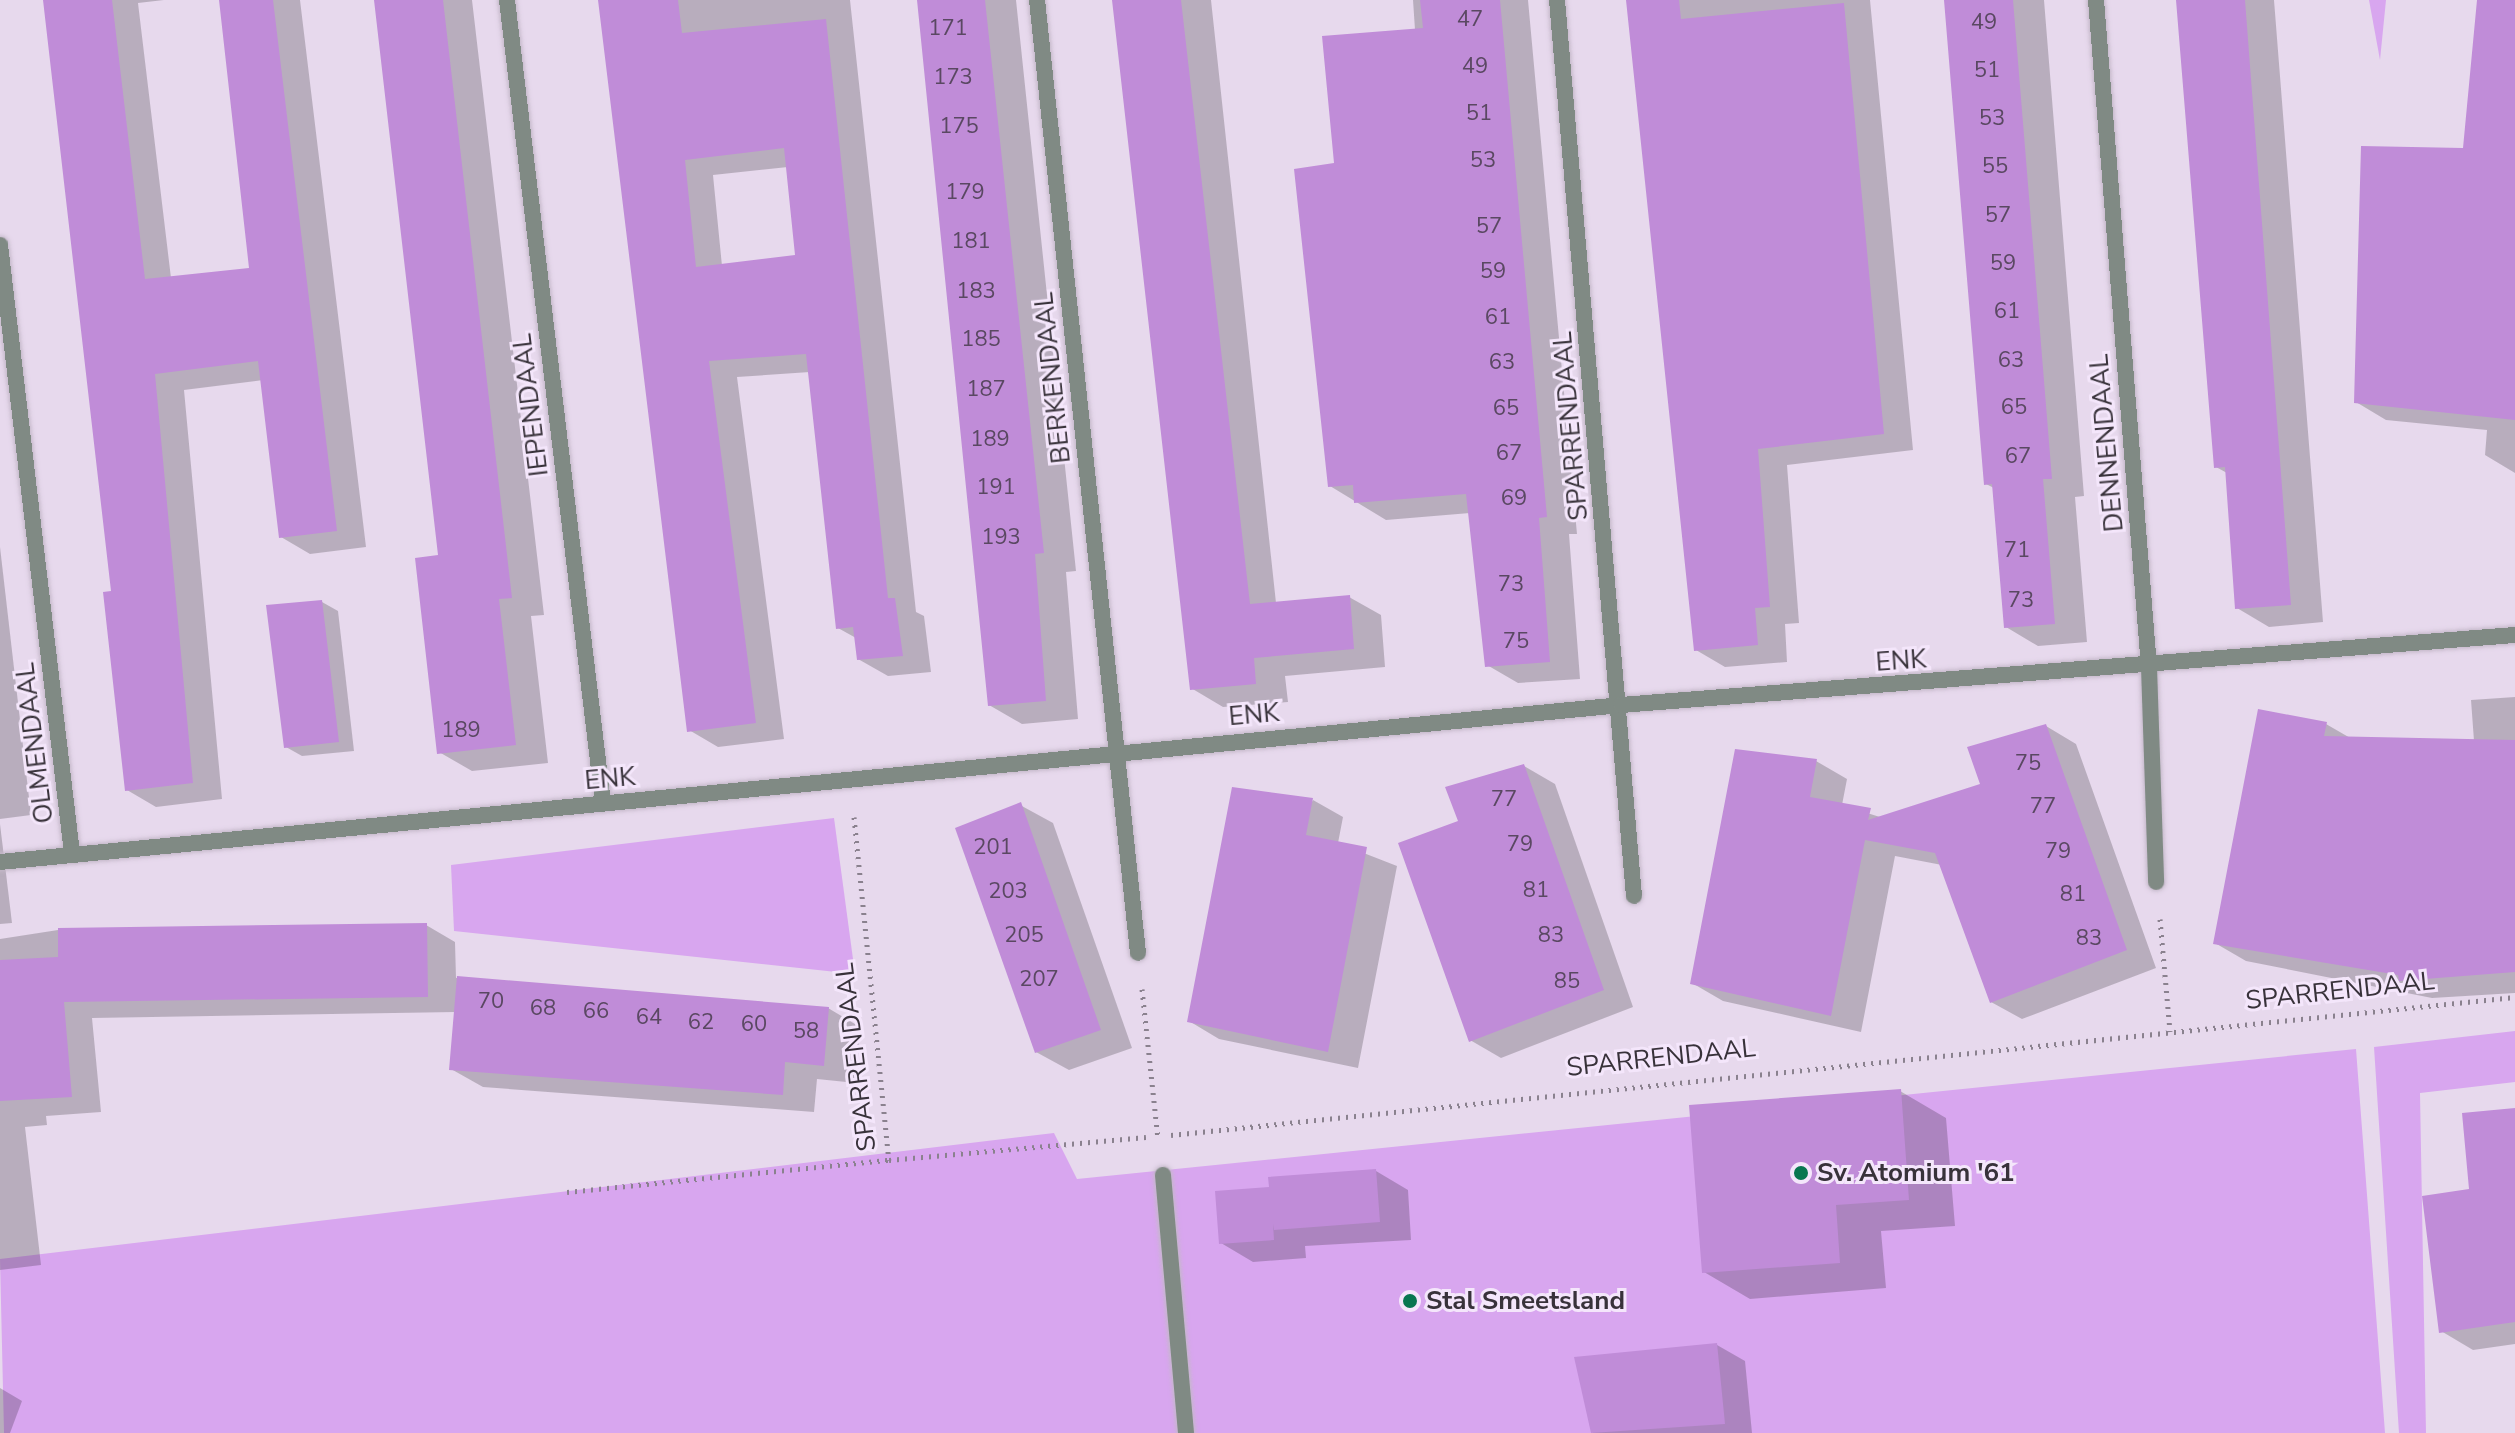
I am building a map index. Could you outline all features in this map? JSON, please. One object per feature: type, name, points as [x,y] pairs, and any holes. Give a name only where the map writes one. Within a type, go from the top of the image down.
[{"type":"street","name":"IEPENDAAL","points":[[507,0],[603,803]]},
{"type":"street","name":"BERKENDAAL","points":[[1037,0],[1116,752]]},
{"type":"street","name":"SPARRENDAAL","points":[[1557,0],[1621,705],[1634,896]]},
{"type":"street","name":"DENNENDAAL","points":[[2096,0],[2149,667],[2156,882]]},
{"type":"street","name":"OLMENDAAL","points":[[0,245],[72,853]]},
{"type":"street","name":"ENK","points":[[0,862],[1621,705],[2149,667],[2515,635]]},
{"type":"street","points":[[1116,752],[1138,953]]},
{"type":"street","points":[[1163,1175],[1186,1433]]},
{"type":"path","name":"SPARRENDAAL","points":[[851,780],[889,1160],[1157,1136],[2515,997]]},
{"type":"path","points":[[2156,882],[2170,1032]]},
{"type":"path","points":[[1138,953],[1163,1175]]},
{"type":"path","points":[[567,1192],[889,1160]]},
{"type":"shaded area","points":[[2369,0],[2386,0],[2380,60]]},
{"type":"shaded area","points":[[834,818],[855,974],[454,931],[451,865]]},
{"type":"shaded area","points":[[2515,1031],[2515,1082],[2420,1093],[2426,1433],[2399,1433],[2374,1047]]},
{"type":"shaded area","points":[[2356,1049],[2385,1433],[4,1433],[0,1259],[1054,1133],[1077,1179]]},
{"type":"building","points":[[43,0],[112,0],[145,279],[249,268],[219,0],[273,0],[337,531],[279,538],[258,361],[155,374],[193,783],[125,791],[103,592],[111,591]]},
{"type":"building","points":[[374,0],[443,0],[512,598],[499,599],[516,745],[437,754],[415,558],[438,555]]},
{"type":"building","points":[[598,0],[678,0],[682,33],[826,19],[888,598],[895,598],[903,656],[857,660],[853,627],[836,629],[806,354],[709,361],[756,723],[687,732]],"holes":[[[784,148],[795,255],[696,267],[685,160]]]},
{"type":"building","points":[[917,0],[985,0],[1044,553],[1035,554],[1046,701],[988,706]]},
{"type":"building","points":[[1112,0],[1181,0],[1250,604],[1350,595],[1354,649],[1254,658],[1256,684],[1190,690]]},
{"type":"building","points":[[1420,0],[1500,0],[1547,517],[1539,518],[1550,662],[1485,667],[1466,494],[1354,503],[1353,485],[1328,487],[1294,169],[1334,163],[1322,36],[1423,28]]},
{"type":"building","points":[[1626,0],[1679,0],[1681,19],[1844,3],[1884,434],[1758,449],[1770,607],[1755,608],[1758,645],[1694,651]]},
{"type":"building","points":[[1944,0],[2013,0],[2052,479],[2043,479],[2055,624],[2004,628],[1992,484],[1984,485]]},
{"type":"building","points":[[2176,0],[2245,0],[2291,605],[2235,609],[2225,467],[2214,468]]},
{"type":"building","points":[[2477,0],[2515,0],[2515,420],[2354,403],[2361,146],[2463,148]]},
{"type":"building","points":[[322,600],[339,742],[284,748],[266,605]]},
{"type":"building","points":[[2258,709],[2327,722],[2324,736],[2515,740],[2515,972],[2399,981],[2398,975],[2213,944]]},
{"type":"building","points":[[2046,724],[2127,950],[1990,1003],[1935,853],[1865,840],[1831,1016],[1690,984],[1735,749],[1817,759],[1810,797],[1871,808],[1868,820],[1980,784],[1967,747]]},
{"type":"building","points":[[1524,764],[1604,990],[1469,1042],[1398,843],[1458,821],[1445,787]]},
{"type":"building","points":[[1232,787],[1313,798],[1306,835],[1367,847],[1328,1052],[1187,1022]]},
{"type":"building","points":[[1021,802],[1101,1030],[1035,1053],[955,828]]},
{"type":"building","points":[[427,923],[428,997],[64,1002],[72,1097],[0,1101],[0,960],[58,957],[58,928]]},
{"type":"building","points":[[457,976],[829,1007],[824,1066],[785,1062],[783,1095],[449,1070]]},
{"type":"building","name":"Sv. Atomium '61","points":[[1901,1089],[1909,1200],[1836,1205],[1840,1263],[1702,1273],[1689,1105]]},
{"type":"building","points":[[2515,1108],[2515,1322],[2439,1333],[2422,1196],[2469,1189],[2462,1113]]},
{"type":"building","points":[[1376,1169],[1380,1222],[1274,1230],[1273,1224],[1274,1240],[1219,1244],[1215,1191],[1269,1187],[1268,1177]]},
{"type":"building","points":[[1717,1343],[1725,1424],[1591,1433],[1574,1357]]},
{"type":"place","name":"Sv. Atomium '61","points":[[1801,1173]]},
{"type":"place","name":"Stal Smeetsland","points":[[1410,1301]]}]
